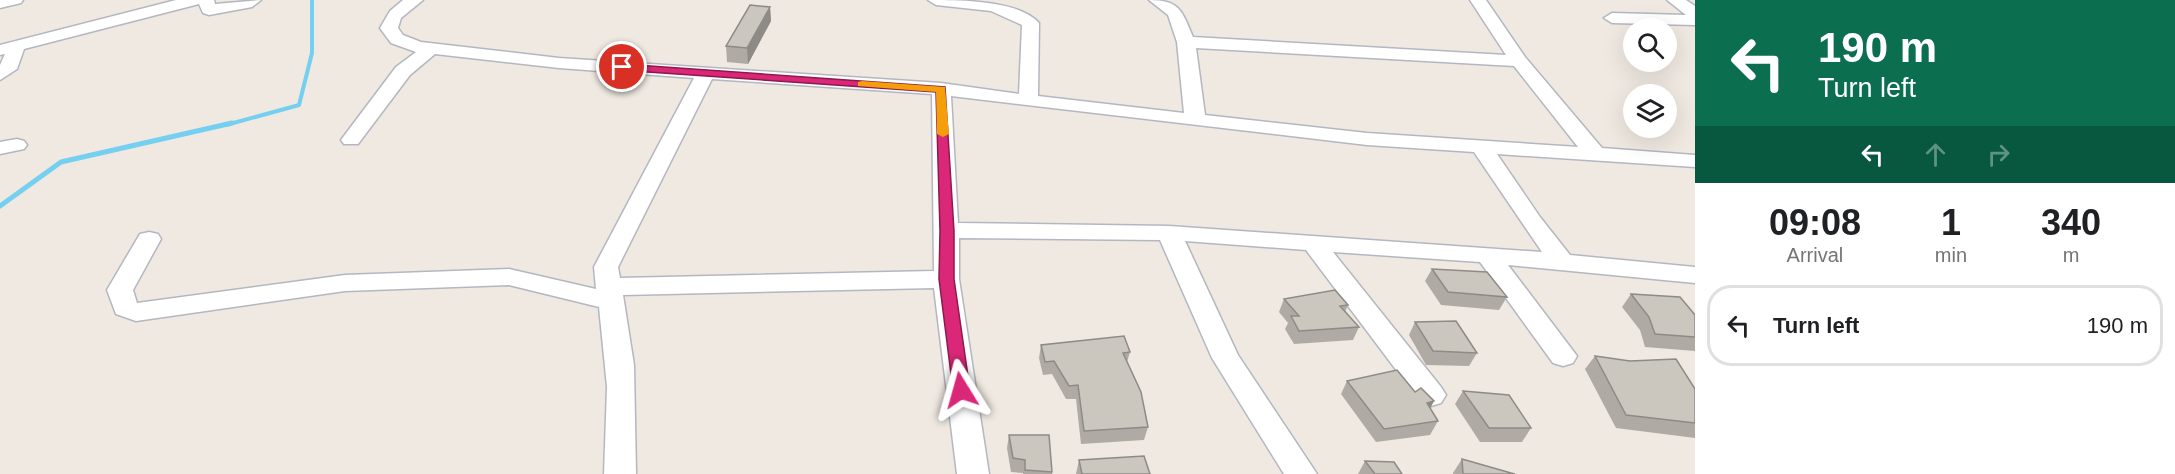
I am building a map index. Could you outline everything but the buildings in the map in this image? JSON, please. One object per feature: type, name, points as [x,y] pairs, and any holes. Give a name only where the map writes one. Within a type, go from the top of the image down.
[{"type":"street","points":[[0,3],[15,0]]},
{"type":"street","points":[[0,74],[11,66],[8,48],[195,0]]},
{"type":"street","points":[[206,0],[209,10],[246,4],[253,0]]},
{"type":"street","points":[[415,0],[398,10],[388,28],[397,39],[431,49],[559,63],[941,89],[1367,139],[1695,161]]},
{"type":"street","points":[[936,0],[993,4],[1031,23],[1028,101]]},
{"type":"street","points":[[1009,10],[1029,0]]},
{"type":"street","points":[[1157,0],[1175,13],[1186,42],[1195,118]]},
{"type":"street","points":[[1477,0],[1519,61],[1595,154]]},
{"type":"street","points":[[1675,0],[1695,14]]},
{"type":"street","points":[[1612,18],[1695,20]]},
{"type":"street","points":[[1186,42],[1519,61]]},
{"type":"street","points":[[351,140],[403,71],[431,49]]},
{"type":"street","points":[[620,474],[622,428],[619,333],[606,267],[706,73]]},
{"type":"street","points":[[941,89],[947,231],[946,279],[973,474]]},
{"type":"street","points":[[1482,148],[1531,222],[1564,264]]},
{"type":"street","points":[[947,231],[987,229],[1169,234],[1487,255],[1695,275]]},
{"type":"street","points":[[1169,234],[1226,358],[1301,474]]},
{"type":"street","points":[[149,240],[120,290],[124,308],[136,312],[345,282],[509,277],[610,294],[946,279]]},
{"type":"street","points":[[1314,243],[1431,395]]},
{"type":"street","points":[[1487,255],[1563,356]]},
{"type":"waterway","points":[[226,125],[299,105],[312,53],[312,0]]},
{"type":"waterway","points":[[0,206],[61,162],[232,123]]},
{"type":"slow traffic","points":[[862,84],[941,89],[943,134]]},
{"type":"route","points":[[622,67],[941,89],[947,231],[946,279],[961,390]]}]
